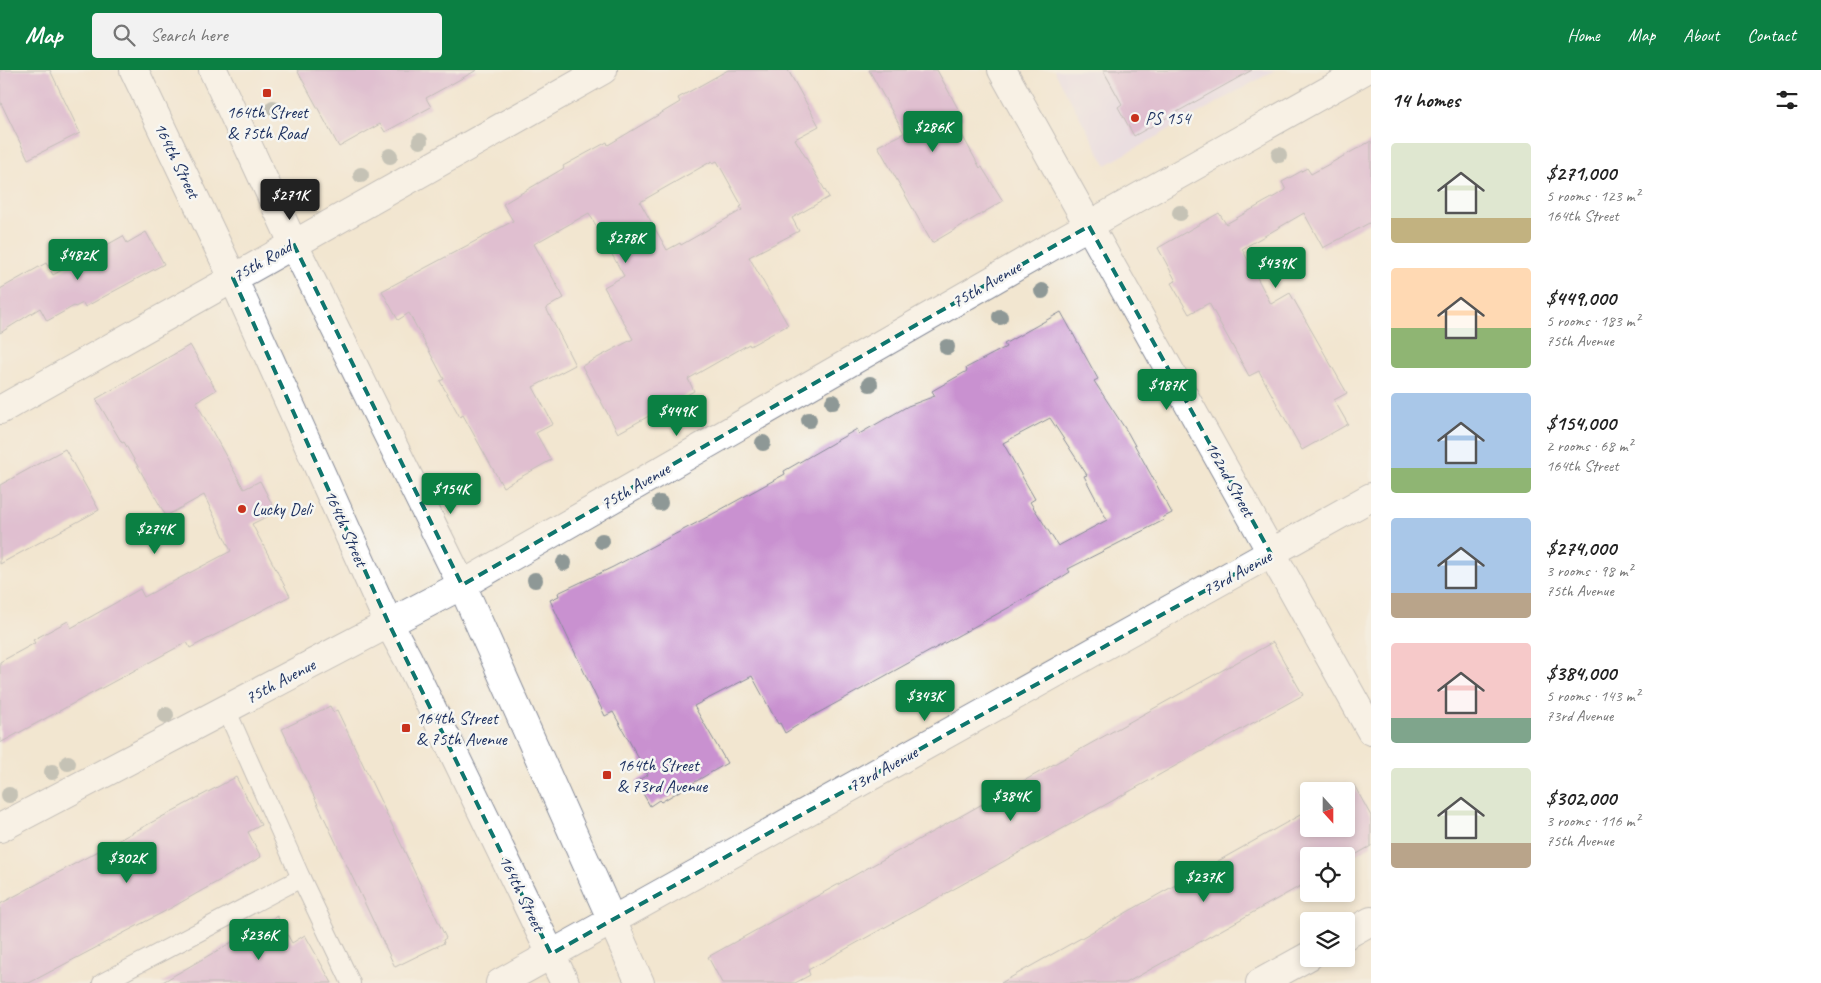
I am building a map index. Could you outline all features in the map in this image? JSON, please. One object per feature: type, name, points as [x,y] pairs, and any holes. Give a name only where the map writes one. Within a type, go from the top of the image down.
[{"type":"street","name":"164th Street","points":[[134,70],[233,278],[389,624],[565,983]]},
{"type":"street","points":[[213,70],[293,244],[462,585],[640,983]]},
{"type":"street","name":"75th Road","points":[[0,410],[602,70]]},
{"type":"street","name":"162nd Street","points":[[1002,70],[1371,731]]},
{"type":"street","name":"75th Avenue","points":[[0,828],[462,585],[1089,226],[1366,70]]},
{"type":"street","name":"73rd Avenue","points":[[500,983],[1371,497]]},
{"type":"street","points":[[1355,930],[1371,921]]},
{"type":"street","points":[[1260,983],[1300,961]]},
{"type":"lane","points":[[226,709],[301,878],[351,983]]},
{"type":"lane","points":[[102,983],[301,878]]},
{"type":"highlighted area","points":[[1089,226],[1271,554],[551,954],[389,624],[233,278],[293,243],[462,585]]},
{"type":"shaded area","name":"PS 154","points":[[1054,70],[1275,70],[1106,165]]},
{"type":"building","points":[[0,70],[50,70],[80,133],[28,159],[0,101]]},
{"type":"building","points":[[297,70],[477,70],[426,98],[431,107],[385,132],[380,124],[339,147]]},
{"type":"building","points":[[728,70],[788,70],[819,126],[795,139],[829,197],[792,218],[799,231],[749,257],[788,325],[750,346],[749,344],[688,379],[694,391],[618,433],[582,366],[633,339],[604,287],[624,276],[589,213],[534,244],[564,298],[546,308],[575,365],[533,387],[553,424],[536,433],[551,460],[503,487],[463,415],[460,417],[440,381],[444,379],[409,313],[398,320],[382,291],[513,221],[503,204],[564,168],[563,166],[607,142],[608,145],[680,102],[678,98]],"holes":[[[712,161],[713,163],[717,161],[742,206],[740,207],[742,210],[681,245],[680,243],[667,250],[640,202]]]},
{"type":"building","points":[[869,70],[937,70],[963,118],[955,122],[980,168],[982,167],[1003,201],[932,243],[878,146],[904,133]]},
{"type":"building","points":[[1103,70],[1252,70],[1134,136],[1118,107],[1122,104]]},
{"type":"building","points":[[1371,141],[1371,222],[1323,248],[1304,213],[1242,249],[1271,304],[1290,293],[1347,393],[1334,400],[1348,424],[1302,450],[1259,371],[1249,376],[1209,303],[1189,314],[1171,283],[1176,281],[1158,248],[1219,213],[1226,224],[1286,190],[1282,182],[1307,168],[1311,174]]},
{"type":"building","points":[[146,232],[164,264],[85,307],[83,303],[74,306],[47,321],[40,308],[0,333],[0,289],[46,263],[53,275],[123,236],[127,243]]},
{"type":"building","points":[[1061,312],[1098,379],[1094,381],[1128,433],[1172,513],[1162,518],[1164,520],[1068,569],[1070,572],[1046,587],[785,733],[780,723],[778,724],[752,676],[694,706],[727,763],[661,802],[659,800],[650,806],[636,781],[648,775],[613,712],[605,716],[550,600],[559,596],[558,593],[613,567],[785,474],[784,471],[857,429],[859,434],[908,406],[935,396],[932,391],[967,371],[966,368],[1006,347],[1004,344]],"holes":[[[1050,418],[1087,475],[1084,476],[1107,520],[1058,546],[1030,502],[1035,499],[1003,443]]]},
{"type":"building","points":[[190,345],[216,390],[196,402],[244,489],[260,481],[276,512],[252,524],[290,596],[190,648],[187,642],[0,743],[0,662],[35,643],[33,640],[68,621],[71,628],[140,589],[144,597],[231,551],[204,495],[166,516],[124,442],[122,443],[96,399]]},
{"type":"building","points":[[65,449],[99,510],[0,564],[0,485]]},
{"type":"building","points":[[1273,642],[1303,695],[808,970],[810,975],[795,983],[722,983],[708,957]]},
{"type":"building","points":[[330,706],[333,712],[337,710],[446,938],[443,940],[444,943],[395,967],[282,729]]},
{"type":"building","points":[[236,777],[261,825],[248,832],[261,857],[171,908],[29,983],[0,983],[0,904]]},
{"type":"building","points":[[1355,787],[1371,816],[1371,846],[1355,855],[1355,847],[1300,847],[1300,886],[1126,983],[1001,983],[1300,815],[1300,838],[1355,838]]},
{"type":"building","points":[[277,916],[292,943],[305,935],[332,983],[161,983]]},
{"type":"place","name":"164th Street & 75th Road","points":[[267,93]]},
{"type":"place","name":"PS 154","points":[[1135,118]]},
{"type":"place","name":"Lucky Deli","points":[[242,509]]},
{"type":"place","name":"164th Street & 75th Avenue","points":[[406,728]]},
{"type":"place","name":"164th Street & 73rd Avenue","points":[[607,775]]}]
